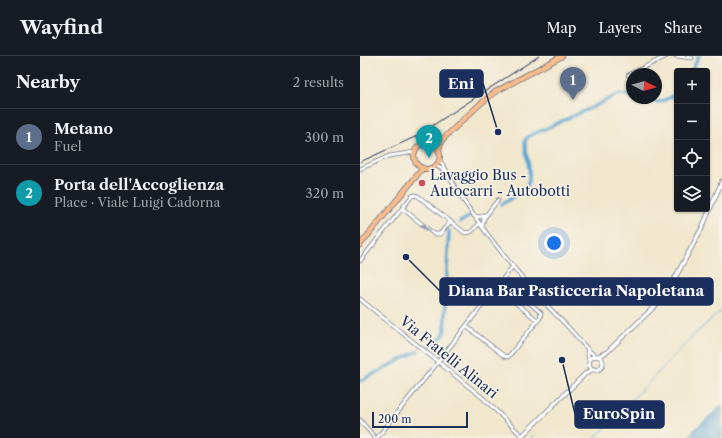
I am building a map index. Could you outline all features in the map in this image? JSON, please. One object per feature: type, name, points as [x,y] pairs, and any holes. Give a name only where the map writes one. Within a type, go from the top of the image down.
[{"type":"main road","points":[[417,164],[423,168],[430,169],[436,166],[440,161],[439,149],[443,140],[479,104],[495,92],[562,56]]},
{"type":"main road","points":[[415,178],[417,164],[415,161],[415,152],[420,145],[424,143],[433,144],[443,140]]},
{"type":"main road","points":[[433,144],[439,149]]},
{"type":"main road","points":[[360,245],[423,168]]},
{"type":"street","points":[[642,68],[667,56]]},
{"type":"street","points":[[676,56],[692,58]]},
{"type":"street","points":[[360,169],[389,156],[415,152]]},
{"type":"street","points":[[440,161],[461,198],[482,228],[551,311],[567,326],[586,349],[602,361]]},
{"type":"street","points":[[436,166],[446,171]]},
{"type":"street","points":[[521,437],[586,373],[600,368],[607,352],[655,306],[668,291],[702,228],[722,181]]},
{"type":"street","points":[[360,261],[412,196],[415,195],[463,232],[468,234],[480,224]]},
{"type":"street","points":[[482,228],[482,222],[498,200]]},
{"type":"street","points":[[402,208],[434,234],[440,234],[450,222]]},
{"type":"street","points":[[474,216],[480,217],[487,214]]},
{"type":"street","points":[[360,420],[376,438],[513,266]]},
{"type":"street","points":[[466,326],[504,356],[508,357],[540,318],[541,313],[503,279]]},
{"type":"street","points":[[496,287],[537,320]]},
{"type":"street","name":"Via Fratelli Alinari","points":[[360,299],[483,398],[521,437]]},
{"type":"street","points":[[586,349],[591,368],[594,369]]},
{"type":"street","points":[[586,373],[589,362],[596,356],[607,352]]},
{"type":"water","points":[[722,405],[722,438],[688,438],[694,430]]},
{"type":"waterway","points":[[693,68],[699,56]]},
{"type":"waterway","points":[[502,204],[526,188],[529,170],[525,140],[529,136],[619,94],[626,95]]},
{"type":"waterway","points":[[662,101],[674,95]]},
{"type":"waterway","points":[[460,222],[469,217]]},
{"type":"waterway","points":[[429,347],[443,336],[445,330],[449,231]]},
{"type":"waterway","points":[[595,438],[697,332],[722,310]]},
{"type":"waterway","points":[[360,381],[418,351]]},
{"type":"railway","points":[[360,162],[415,137],[539,56]]},
{"type":"place","name":"Metano","points":[[573,100]]},
{"type":"place","name":"Eni","points":[[498,132]]},
{"type":"place","name":"Porta dell'Accoglienza","points":[[429,158]]},
{"type":"place","name":"Lavaggio Bus - Autocarri - Autobotti","points":[[422,183]]},
{"type":"place","name":"Diana Bar Pasticceria Napoletana","points":[[406,257]]},
{"type":"place","name":"EuroSpin","points":[[562,360]]}]
